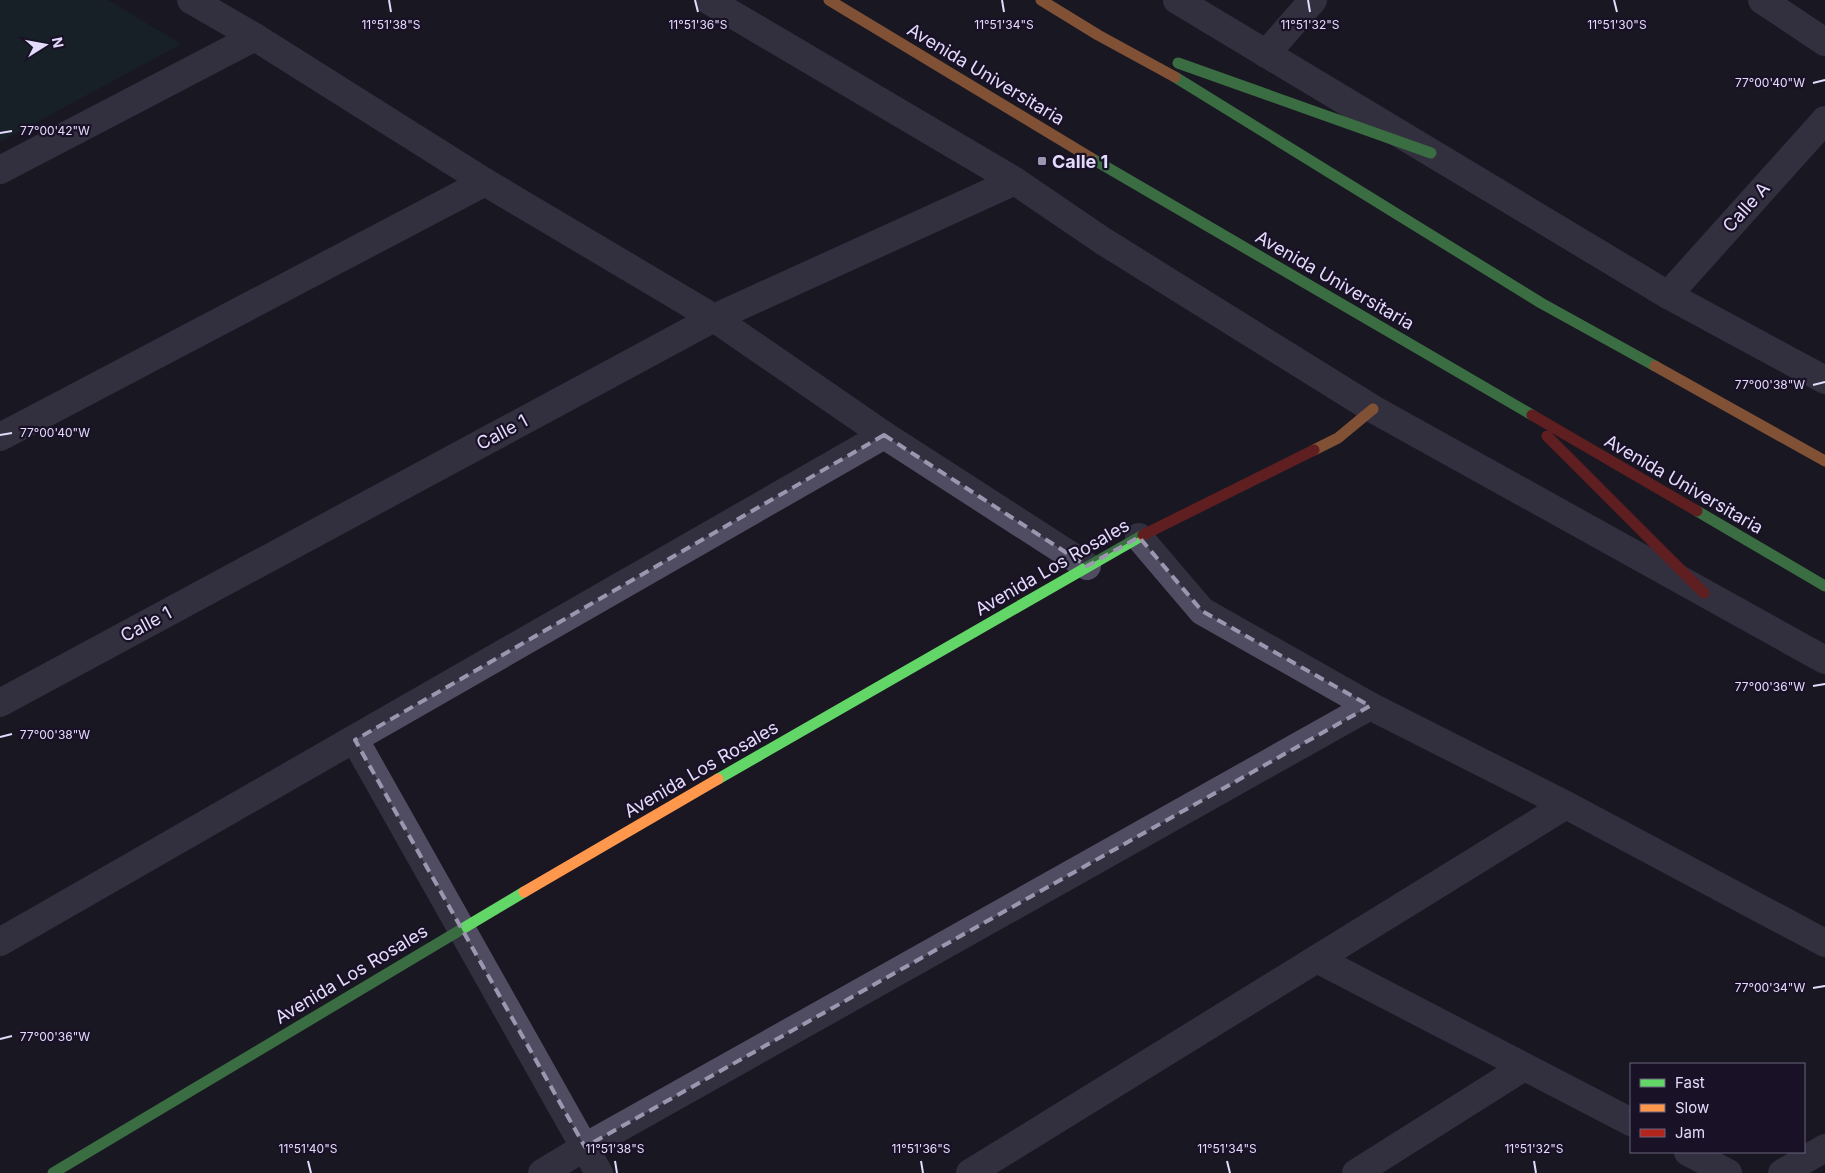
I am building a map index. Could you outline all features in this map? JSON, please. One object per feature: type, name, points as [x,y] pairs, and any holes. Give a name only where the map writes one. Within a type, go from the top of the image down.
[{"type":"street","points":[[191,0],[255,37],[485,182],[714,318],[884,436],[1087,566]]},
{"type":"street","points":[[708,0],[1014,182],[1103,241],[1372,409],[1825,660]]},
{"type":"street","name":"Avenida Universitaria","points":[[829,0],[1134,184],[1825,586]]},
{"type":"street","points":[[1041,0],[1098,35],[1198,90],[1541,303],[1825,461]]},
{"type":"street","points":[[1177,0],[1668,294],[1825,380]]},
{"type":"street","points":[[1266,54],[1313,0]]},
{"type":"street","points":[[1762,0],[1825,42]]},
{"type":"street","points":[[1098,35],[1431,153]]},
{"type":"street","points":[[0,170],[255,37]]},
{"type":"street","name":"Calle A","points":[[1668,294],[1825,120]]},
{"type":"street","points":[[0,437],[485,182]]},
{"type":"street","name":"Calle 1","points":[[0,703],[714,318],[1014,182]]},
{"type":"street","name":"Avenida Los Rosales","points":[[53,1173],[461,928],[1087,566],[1139,537],[1338,438],[1372,409]]},
{"type":"street","points":[[1520,409],[1704,593]]},
{"type":"street","points":[[0,942],[884,436]]},
{"type":"street","points":[[1139,537],[1202,611],[1370,706],[1566,805],[1825,943]]},
{"type":"street","points":[[542,1173],[585,1147],[1370,706]]},
{"type":"street","points":[[355,740],[599,1173]]},
{"type":"street","points":[[970,1173],[1566,805]]},
{"type":"street","points":[[1317,959],[1630,1121]]},
{"type":"street","points":[[1356,1173],[1524,1067]]},
{"type":"street","points":[[1782,1173],[1825,1148]]},
{"type":"street","points":[[1690,1153],[1728,1173]]},
{"type":"highlighted area","points":[[884,435],[1087,566],[1139,537],[1202,611],[1370,706],[585,1147],[355,740]]},
{"type":"green space","points":[[0,0],[108,0],[181,44],[0,142]]},
{"type":"traffic: fast","points":[[1178,63],[1431,153]]},
{"type":"traffic: fast","points":[[1175,77],[1541,303],[1655,366]]},
{"type":"traffic: fast","points":[[1091,158],[1532,415]]},
{"type":"traffic: fast","points":[[1697,511],[1825,586]]},
{"type":"traffic: fast","points":[[718,779],[1143,535]]},
{"type":"traffic: fast","points":[[53,1173],[524,892]]},
{"type":"traffic: slow","points":[[829,0],[1091,158]]},
{"type":"traffic: slow","points":[[1041,0],[1098,35],[1175,77]]},
{"type":"traffic: slow","points":[[1655,366],[1825,461]]},
{"type":"traffic: slow","points":[[1314,450],[1338,438],[1373,409]]},
{"type":"traffic: slow","points":[[524,892],[718,779]]},
{"type":"traffic: jam","points":[[1532,415],[1697,511]]},
{"type":"traffic: jam","points":[[1547,436],[1704,593]]},
{"type":"traffic: jam","points":[[1143,535],[1314,450]]},
{"type":"place","name":"Calle 1","points":[[1042,161]]}]
